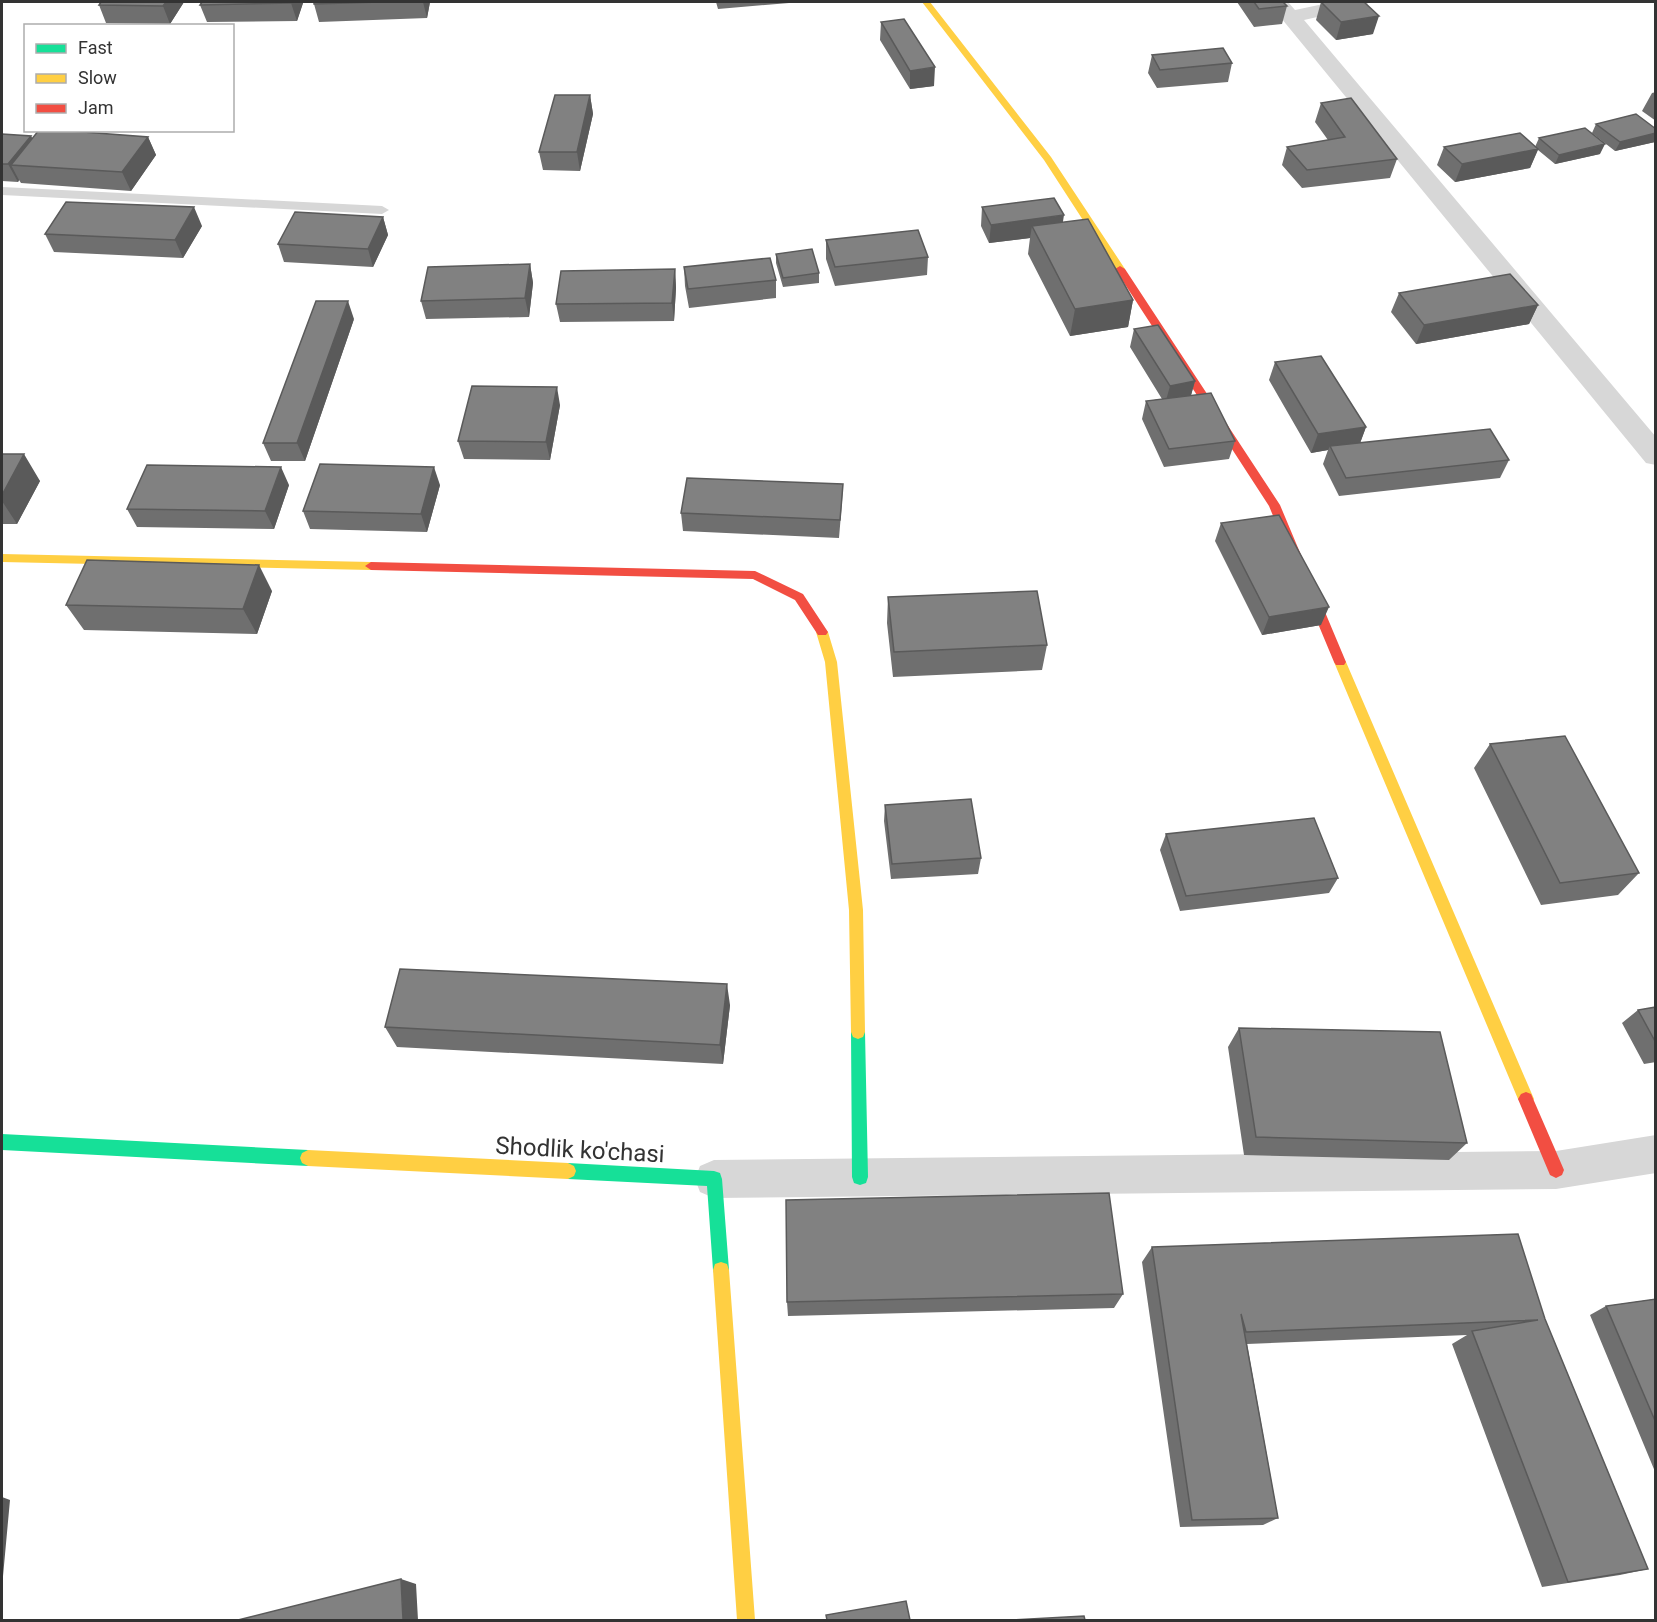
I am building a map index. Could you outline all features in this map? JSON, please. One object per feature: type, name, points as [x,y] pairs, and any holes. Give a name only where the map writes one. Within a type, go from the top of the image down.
[{"type":"street","points":[[926,2],[1048,159],[1274,505],[1556,1170]]},
{"type":"street","points":[[1283,9],[1359,2]]},
{"type":"street","points":[[1283,9],[1656,456]]},
{"type":"street","points":[[2,558],[754,575],[799,597],[821,627],[831,662],[856,910],[860,1177]]},
{"type":"street","name":"Shodlik ko'chasi","points":[[2,1142],[714,1179]]},
{"type":"street","points":[[746,1620],[714,1179],[1556,1170],[1656,1154]]},
{"type":"lane","points":[[2,191],[382,210]]},
{"type":"building","points":[[101,2],[166,2],[163,6],[99,5]]},
{"type":"building","points":[[202,2],[292,2],[200,5]]},
{"type":"building","points":[[314,2],[380,2],[314,4]]},
{"type":"building","points":[[1254,2],[1283,2],[1287,6],[1259,9]]},
{"type":"building","points":[[1321,2],[1364,2],[1379,16],[1341,22]]},
{"type":"building","points":[[904,19],[935,67],[910,71],[881,22]]},
{"type":"building","points":[[1223,48],[1232,63],[1160,70],[1152,55]]},
{"type":"building","points":[[555,95],[590,95],[577,152],[539,152]]},
{"type":"building","points":[[1351,98],[1397,159],[1307,170],[1287,147],[1345,137],[1321,103]]},
{"type":"building","points":[[1636,114],[1656,129],[1656,133],[1620,142],[1596,124]]},
{"type":"building","points":[[1585,128],[1605,144],[1559,155],[1539,138]]},
{"type":"building","points":[[37,132],[83,132],[148,137],[122,172],[11,165]]},
{"type":"building","points":[[1520,133],[1538,149],[1462,164],[1444,147]]},
{"type":"building","points":[[2,134],[31,136],[8,164],[2,164]]},
{"type":"building","points":[[1054,198],[1064,215],[991,225],[982,207]]},
{"type":"building","points":[[66,202],[194,207],[175,240],[45,234]]},
{"type":"building","points":[[295,212],[383,217],[368,249],[278,244]]},
{"type":"building","points":[[1088,219],[1133,300],[1075,309],[1032,226]]},
{"type":"building","points":[[918,230],[928,257],[835,267],[826,240]]},
{"type":"building","points":[[812,249],[819,273],[783,278],[776,254]]},
{"type":"building","points":[[770,258],[776,280],[688,289],[684,267]]},
{"type":"building","points":[[530,264],[525,298],[421,301],[428,267]]},
{"type":"building","points":[[675,269],[672,303],[556,304],[561,271]]},
{"type":"building","points":[[1510,274],[1538,305],[1424,325],[1399,293]]},
{"type":"building","points":[[316,301],[348,301],[297,443],[263,443]]},
{"type":"building","points":[[1158,325],[1195,381],[1170,386],[1134,329]]},
{"type":"building","points":[[1321,356],[1366,427],[1318,434],[1275,362]]},
{"type":"building","points":[[472,386],[557,387],[546,442],[458,441]]},
{"type":"building","points":[[1211,393],[1235,441],[1169,449],[1146,401]]},
{"type":"building","points":[[1490,429],[1509,460],[1346,478],[1330,446]]},
{"type":"building","points":[[2,454],[24,454],[2,495]]},
{"type":"building","points":[[320,464],[434,467],[421,514],[303,511]]},
{"type":"building","points":[[147,465],[281,467],[265,511],[127,509]]},
{"type":"building","points":[[687,478],[843,484],[840,520],[681,513]]},
{"type":"building","points":[[1279,515],[1329,607],[1269,617],[1221,523]]},
{"type":"building","points":[[87,560],[259,565],[243,609],[66,605]]},
{"type":"building","points":[[1037,591],[1047,645],[894,652],[888,597]]},
{"type":"building","points":[[1565,736],[1639,873],[1560,883],[1490,744]]},
{"type":"building","points":[[971,799],[981,858],[892,864],[885,805]]},
{"type":"building","points":[[1314,818],[1338,878],[1186,896],[1166,834]]},
{"type":"building","points":[[400,969],[727,984],[720,1045],[385,1027]]},
{"type":"building","points":[[1656,1007],[1656,1043],[1638,1010]]},
{"type":"building","points":[[1239,1028],[1440,1032],[1467,1143],[1256,1137]]},
{"type":"building","points":[[1109,1193],[1123,1294],[787,1302],[786,1200]]},
{"type":"building","points":[[1518,1234],[1545,1319],[1648,1569],[1568,1582],[1472,1331],[1538,1320],[1246,1332],[1241,1314],[1278,1518],[1192,1520],[1152,1247]]},
{"type":"building","points":[[1656,1299],[1656,1423],[1606,1306]]},
{"type":"building","points":[[401,1579],[403,1620],[238,1620]]},
{"type":"building","points":[[906,1601],[910,1620],[827,1620],[826,1615]]},
{"type":"building","points":[[1084,1616],[1085,1620],[1009,1620]]},
{"type":"traffic: fast","points":[[858,1032],[860,1177]]},
{"type":"traffic: fast","points":[[2,1142],[308,1158]]},
{"type":"traffic: fast","points":[[568,1171],[714,1179],[721,1270]]},
{"type":"traffic: slow","points":[[926,2],[1048,159],[1120,269]]},
{"type":"traffic: slow","points":[[2,558],[371,566]]},
{"type":"traffic: slow","points":[[822,632],[831,662],[856,910],[858,1032]]},
{"type":"traffic: slow","points":[[1340,662],[1526,1099]]},
{"type":"traffic: slow","points":[[308,1158],[568,1171]]},
{"type":"traffic: slow","points":[[721,1270],[746,1620]]},
{"type":"traffic: jam","points":[[1120,269],[1274,505],[1340,662]]},
{"type":"traffic: jam","points":[[371,566],[755,575],[799,597],[822,632]]},
{"type":"traffic: jam","points":[[1526,1099],[1556,1170]]}]
